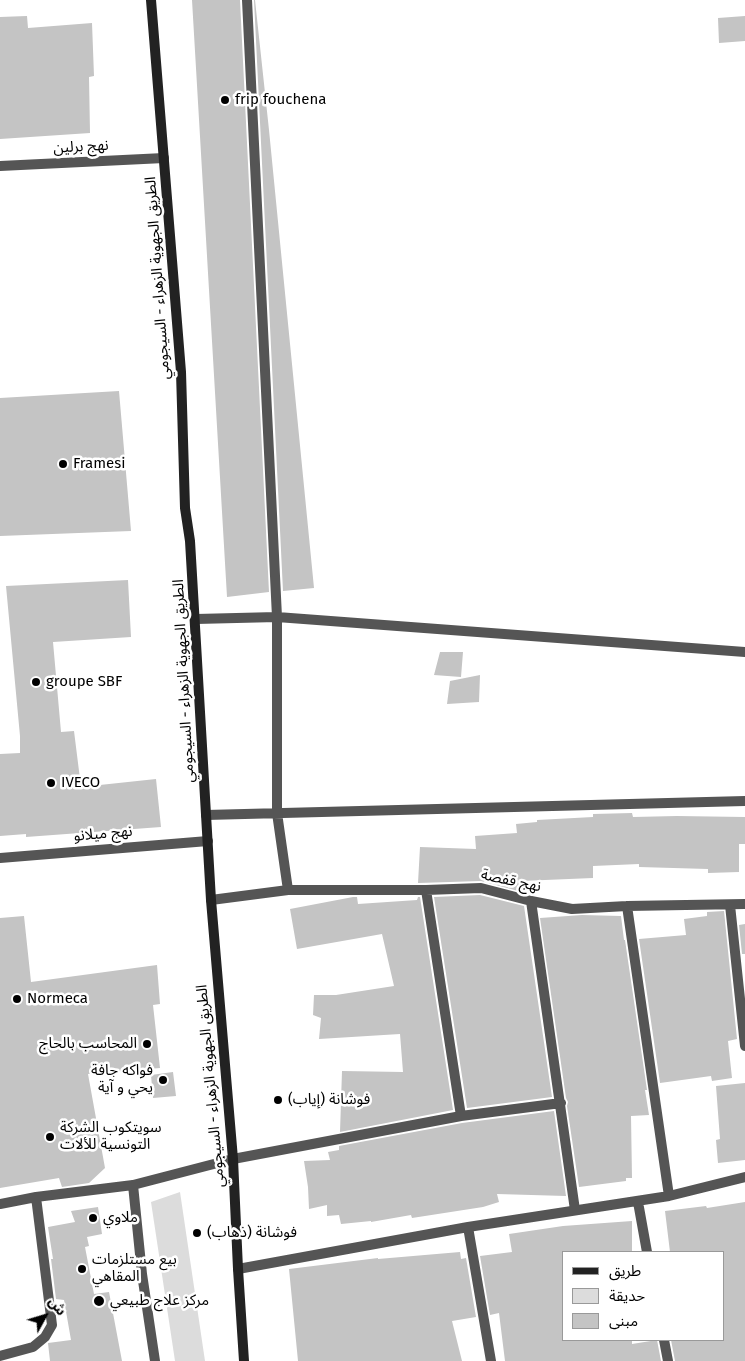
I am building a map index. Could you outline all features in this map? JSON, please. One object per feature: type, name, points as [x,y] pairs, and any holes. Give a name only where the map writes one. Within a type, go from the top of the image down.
[{"type":"main road","name":"الطريق الجهوية الزهراء - السيجومي","points":[[151,0],[181,372],[185,508],[190,541],[196,619],[211,900],[233,1158],[244,1361]]},
{"type":"street","points":[[246,0],[277,617],[278,813],[288,890]]},
{"type":"street","name":"نهج برلين","points":[[0,166],[164,158]]},
{"type":"street","points":[[196,619],[277,617],[745,652]]},
{"type":"street","points":[[206,814],[745,802]]},
{"type":"street","name":"نهج ميلانو","points":[[0,858],[208,841]]},
{"type":"street","name":"نهج قفصة","points":[[211,900],[288,890],[481,888],[572,909],[745,904]]},
{"type":"street","points":[[426,890],[461,1116]]},
{"type":"street","points":[[532,901],[575,1210]]},
{"type":"street","points":[[730,905],[745,1046]]},
{"type":"street","points":[[627,906],[669,1196]]},
{"type":"street","points":[[0,1204],[36,1197],[133,1185],[233,1158],[461,1116],[561,1103]]},
{"type":"street","points":[[238,1269],[468,1227],[638,1202],[745,1177]]},
{"type":"street","points":[[133,1185],[142,1274],[155,1361]]},
{"type":"street","points":[[0,1356],[32,1347],[46,1337],[52,1325],[36,1197]]},
{"type":"street","points":[[638,1202],[647,1251]]},
{"type":"street","points":[[468,1227],[491,1361]]},
{"type":"street","points":[[664,1341],[668,1361]]},
{"type":"green space","points":[[180,1192],[205,1361],[175,1361],[151,1202]]},
{"type":"building","points":[[192,0],[240,0],[269,592],[227,597]]},
{"type":"building","points":[[254,0],[269,130],[314,588],[283,591]]},
{"type":"building","points":[[27,16],[28,28],[92,23],[94,76],[89,77],[90,133],[0,139],[0,17]]},
{"type":"building","points":[[745,16],[745,41],[719,43],[718,18]]},
{"type":"building","name":"Framesi","points":[[119,391],[131,531],[0,536],[0,398]]},
{"type":"building","points":[[128,580],[131,637],[53,642],[61,732],[74,731],[81,787],[156,779],[161,827],[26,837],[26,834],[0,836],[0,754],[20,753],[6,586]]},
{"type":"building","points":[[440,652],[463,652],[461,677],[434,675]]},
{"type":"building","points":[[480,675],[479,702],[447,704],[450,681]]},
{"type":"building","points":[[632,813],[633,817],[745,817],[745,844],[739,844],[739,872],[708,873],[708,869],[639,867],[639,864],[593,866],[593,878],[521,881],[522,892],[481,881],[418,883],[420,847],[476,849],[475,836],[517,833],[516,824],[537,822],[537,820],[593,817],[593,814]]},
{"type":"building","points":[[480,895],[524,906],[552,1097],[467,1108],[434,897]]},
{"type":"building","points":[[357,897],[358,904],[417,900],[420,897],[453,1110],[340,1132],[342,1071],[403,1072],[400,1034],[319,1039],[321,1018],[313,1015],[314,995],[336,995],[394,986],[382,934],[297,949],[290,909]]},
{"type":"building","points":[[724,911],[737,1039],[728,1041],[732,1078],[712,1081],[711,1076],[660,1083],[639,939],[686,935],[684,919],[707,916],[707,912]]},
{"type":"building","points":[[582,915],[621,916],[647,1090],[645,1090],[649,1115],[631,1116],[632,1178],[626,1178],[626,1181],[579,1187],[540,918]]},
{"type":"building","points":[[24,916],[31,982],[157,965],[160,1004],[153,1005],[160,1068],[88,1074],[105,1168],[89,1183],[62,1187],[59,1178],[0,1188],[0,918]]},
{"type":"building","points":[[745,924],[745,954],[742,954],[739,925]]},
{"type":"building","points":[[173,1072],[176,1096],[153,1098],[151,1075]]},
{"type":"building","points":[[745,1083],[745,1160],[718,1163],[716,1140],[720,1139],[716,1086]]},
{"type":"building","points":[[554,1111],[566,1196],[497,1194],[499,1202],[483,1207],[412,1218],[411,1215],[371,1222],[341,1224],[339,1215],[327,1216],[327,1205],[309,1209],[304,1161],[330,1160],[328,1152],[339,1150],[339,1146],[462,1123]]},
{"type":"building","points":[[745,1202],[745,1361],[675,1361],[671,1341],[725,1341],[725,1251],[670,1251],[665,1211],[706,1206],[707,1208]]},
{"type":"building","points":[[98,1207],[102,1234],[87,1237],[89,1246],[85,1247],[94,1294],[109,1292],[122,1361],[50,1361],[48,1343],[71,1340],[64,1300],[56,1299],[48,1227],[75,1222],[71,1211]]},
{"type":"building","points":[[632,1221],[632,1251],[562,1251],[562,1341],[632,1341],[632,1344],[657,1341],[661,1361],[505,1361],[499,1313],[490,1315],[480,1256],[512,1252],[509,1234],[563,1226]]},
{"type":"building","points":[[460,1252],[461,1259],[466,1258],[476,1317],[452,1321],[462,1361],[298,1361],[289,1269],[378,1258]]},
{"type":"place","name":"frip fouchena","points":[[225,100]]},
{"type":"place","name":"Framesi","points":[[63,464]]},
{"type":"place","name":"groupe SBF","points":[[36,682]]},
{"type":"place","name":"IVECO","points":[[51,783]]},
{"type":"place","name":"Normeca","points":[[17,999]]},
{"type":"place","name":"المحاسب بالحاج","points":[[147,1044]]},
{"type":"place","name":"فواكه جافة يحي و آية","points":[[163,1080]]},
{"type":"place","name":"فوشانة (إياب)","points":[[278,1100]]},
{"type":"place","name":"سويتكوب الشركة التونسية للألات","points":[[50,1137]]},
{"type":"place","name":"ملاوي","points":[[93,1218]]},
{"type":"place","name":"فوشانة (ذهاب)","points":[[197,1233]]},
{"type":"place","name":"بيع مستلزمات المقاهي","points":[[82,1269]]},
{"type":"place","name":"مركز علاج طبيعي","points":[[99,1301]]}]
